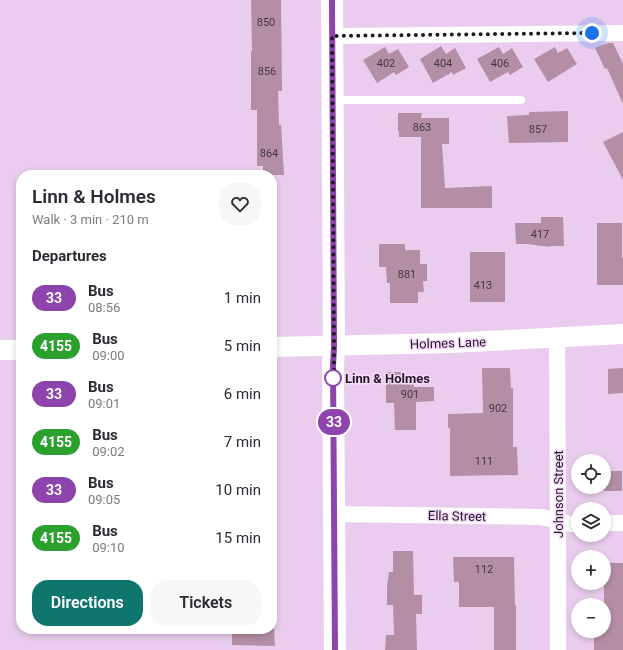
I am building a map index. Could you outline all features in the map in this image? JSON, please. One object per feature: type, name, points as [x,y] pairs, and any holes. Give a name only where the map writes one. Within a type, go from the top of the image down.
[{"type":"main road","points":[[332,0],[335,650]]},
{"type":"street","points":[[332,36],[623,33]]},
{"type":"street","name":"Holmes Lane","points":[[277,347],[334,347],[450,343],[623,334]]},
{"type":"street","name":"Johnson Street","points":[[557,338],[558,650]]},
{"type":"street","points":[[0,350],[16,350]]},
{"type":"street","name":"Ella Street","points":[[334,514],[540,517],[571,524]]},
{"type":"street","points":[[611,523],[623,523]]},
{"type":"lane","points":[[333,100],[521,100]]},
{"type":"building","points":[[251,0],[281,0],[282,91],[278,91],[279,125],[281,125],[284,175],[277,175],[277,170],[263,170],[263,166],[257,166],[257,110],[251,110]]},
{"type":"building","points":[[608,43],[613,43],[623,64],[623,104],[607,68],[605,69],[595,48]]},
{"type":"building","points":[[441,46],[446,54],[455,48],[466,68],[453,75],[452,72],[433,83],[420,59]]},
{"type":"building","points":[[385,47],[389,54],[398,49],[409,67],[396,75],[394,72],[377,83],[363,60]]},
{"type":"building","points":[[499,47],[503,54],[512,48],[523,67],[510,75],[508,72],[490,82],[477,59]]},
{"type":"building","points":[[555,47],[558,53],[567,48],[577,64],[548,82],[534,59]]},
{"type":"building","points":[[568,111],[568,142],[509,143],[507,116],[529,115],[529,112]]},
{"type":"building","points":[[398,113],[422,113],[421,118],[449,118],[449,144],[442,144],[445,188],[492,186],[492,208],[421,208],[421,137],[399,137]]},
{"type":"building","points":[[623,132],[623,180],[603,142]]},
{"type":"building","points":[[541,217],[563,217],[564,246],[550,247],[516,244],[515,223],[541,223]]},
{"type":"building","points":[[597,223],[622,223],[623,285],[597,285]]},
{"type":"building","points":[[379,244],[405,244],[405,250],[420,250],[420,264],[427,264],[427,281],[423,281],[424,292],[418,292],[418,303],[390,303],[390,283],[387,283],[386,267],[379,267]]},
{"type":"building","points":[[470,252],[505,252],[505,302],[470,302]]},
{"type":"building","points":[[482,368],[510,368],[511,388],[513,388],[513,447],[517,447],[518,475],[450,476],[450,428],[448,428],[448,414],[483,413]]},
{"type":"building","points":[[623,368],[623,393],[608,394],[608,369]]},
{"type":"building","points":[[386,372],[405,372],[405,379],[413,379],[414,387],[434,387],[434,401],[416,402],[416,430],[395,430],[394,403],[386,403]]},
{"type":"building","points":[[611,471],[622,471],[622,491],[611,491]]},
{"type":"building","points":[[393,551],[413,551],[414,595],[422,595],[422,614],[416,614],[417,650],[385,650],[386,635],[394,635],[393,605],[387,605],[389,572],[393,572]]},
{"type":"building","points":[[453,557],[514,557],[516,650],[494,650],[494,607],[459,607],[459,582],[454,582]]},
{"type":"building","points":[[611,563],[623,563],[623,650],[594,650],[594,638],[611,638],[611,598],[604,598],[604,590],[611,590]]},
{"type":"building","points":[[232,634],[274,634],[275,646],[232,645]]},
{"type":"bus line","name":"33","points":[[332,0],[335,650]]},
{"type":"place","name":"Linn & Holmes","points":[[333,378]]},
{"type":"route","points":[[333,378],[334,381],[332,36],[592,33]]}]
